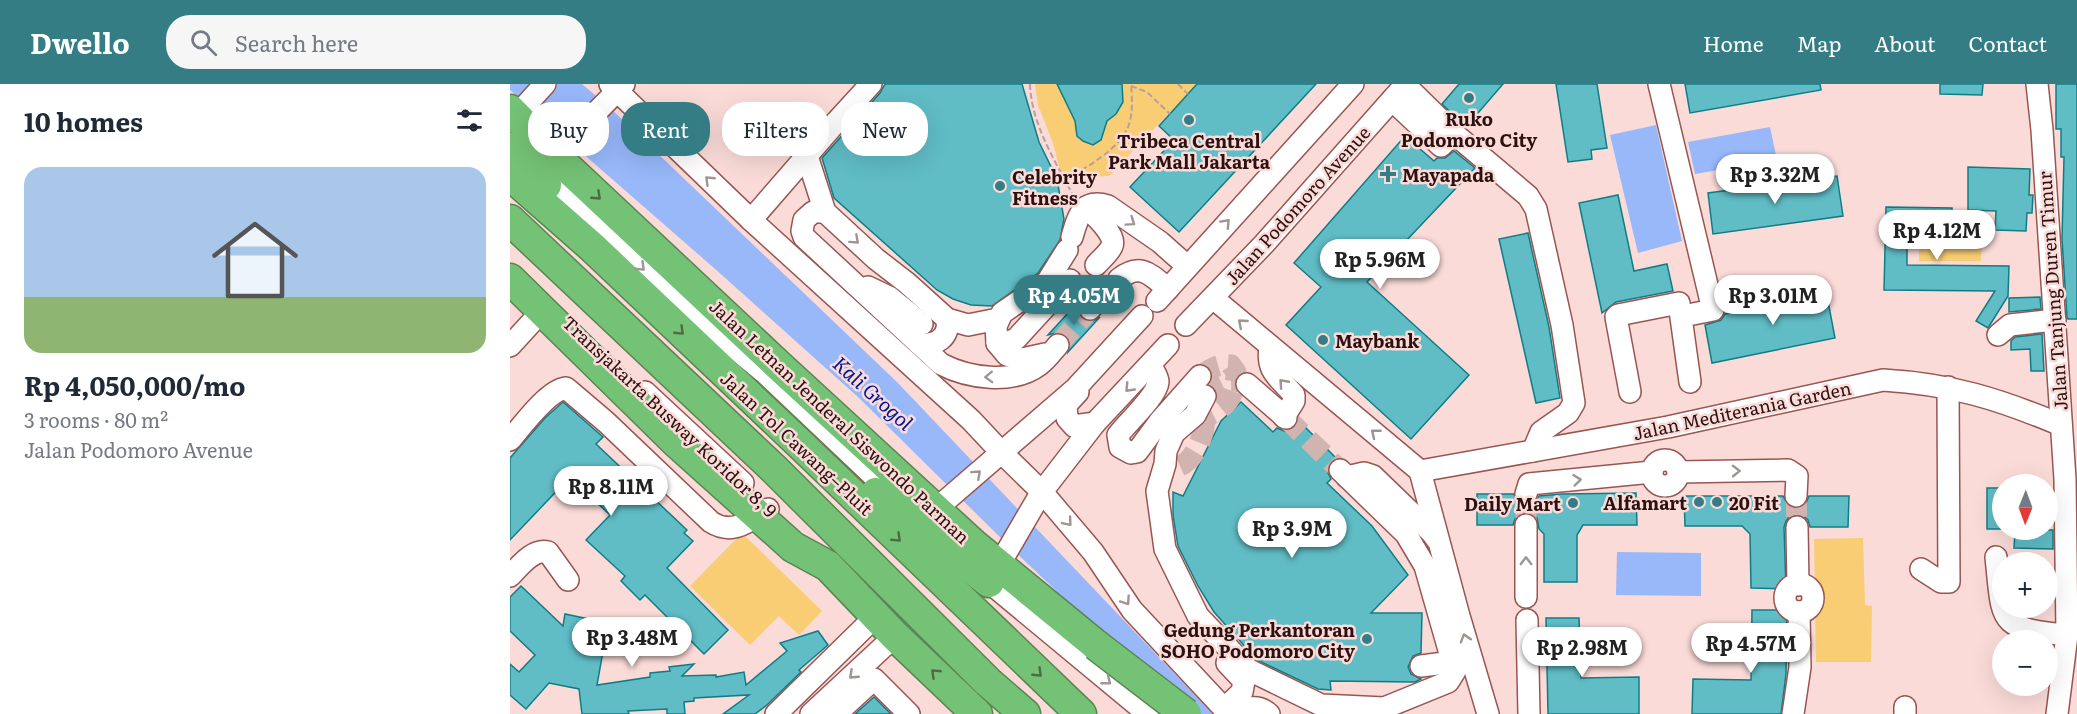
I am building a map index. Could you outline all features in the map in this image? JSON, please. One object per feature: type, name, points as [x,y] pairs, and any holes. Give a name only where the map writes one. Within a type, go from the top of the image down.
[{"type":"highway","name":"Jalan Letnan Jenderal Siswondo Parman","points":[[515,118],[528,126]]},
{"type":"highway","points":[[510,148],[609,251],[621,276]]},
{"type":"highway","name":"Jalan Letnan Jenderal Siswondo Parman","points":[[568,156],[777,364],[945,502],[997,564],[1096,645],[1186,714]]},
{"type":"highway","name":"Jalan Tol Cawang–Pluit","points":[[510,175],[592,248],[801,445],[1081,714]]},
{"type":"highway","name":"Jalan Tol Cawang–Pluit","points":[[510,220],[773,468],[988,682],[1025,714]]},
{"type":"highway","points":[[510,245],[592,319],[787,509],[828,566],[977,714]]},
{"type":"highway","points":[[510,279],[629,397],[764,511],[793,547],[828,566]]},
{"type":"highway","points":[[801,445],[835,461],[997,564]]},
{"type":"highway","points":[[988,682],[1015,714]]},
{"type":"street","points":[[545,84],[515,118],[662,288],[997,564],[1148,714]]},
{"type":"street","points":[[829,132],[872,84]]},
{"type":"street","points":[[1090,309],[1128,272],[1148,273],[1161,297],[1191,261],[1353,84]]},
{"type":"street","points":[[1630,392],[1616,317],[1618,315],[1688,306],[1713,310],[1659,84]]},
{"type":"street","name":"Jalan Tanjung Duren Timur","points":[[2037,84],[2055,320],[2068,388],[2061,425],[2065,478],[2067,635],[2057,714]]},
{"type":"street","points":[[601,102],[614,89],[751,220],[971,420],[1000,453],[1041,492],[1093,552],[1132,610],[1228,712]]},
{"type":"street","points":[[1401,90],[1528,196],[1533,203],[1562,325],[1574,403],[1569,413],[1541,432],[1533,451]]},
{"type":"street","name":"Jalan Podomoro Avenue","points":[[1186,325],[1401,90]]},
{"type":"street","points":[[807,156],[825,212],[876,259],[907,283],[929,326],[941,364],[956,372],[987,378],[1020,374],[1038,366],[1056,348],[1042,356],[1022,359],[1007,355],[997,343],[998,319],[1002,313],[1047,282],[1069,244],[1077,220],[1079,201]]},
{"type":"street","points":[[751,220],[807,156]]},
{"type":"street","points":[[1079,201],[1108,206],[1191,261]]},
{"type":"street","points":[[997,343],[1016,339],[1112,246],[1111,235],[1079,201]]},
{"type":"street","points":[[825,212],[813,212],[804,220],[802,231],[804,237],[853,284],[929,326],[968,325],[998,319]]},
{"type":"street","name":"Transjakarta Busway Koridor 8, 9","points":[[510,267],[764,511]]},
{"type":"street","points":[[1043,322],[1085,272]]},
{"type":"street","points":[[1213,298],[1420,471],[1488,714]]},
{"type":"street","points":[[1688,306],[1690,382]]},
{"type":"street","points":[[510,346],[542,311]]},
{"type":"street","points":[[945,502],[1075,389],[1143,318],[1066,405],[1067,418],[1074,426],[1095,423]]},
{"type":"street","points":[[1998,335],[2010,325],[2055,320]]},
{"type":"street","points":[[997,564],[1041,492],[1095,423],[1168,345]]},
{"type":"street","points":[[1247,384],[1285,418],[1294,402],[1294,395],[1270,368],[1268,361],[1270,347]]},
{"type":"street","points":[[1150,365],[1157,377],[1155,392],[1118,435],[1120,447],[1131,453],[1137,452],[1160,421],[1201,401],[1174,433],[1166,451],[1172,465],[1157,491],[1165,549],[1198,616],[1201,634],[1244,681],[1242,693],[1228,712]]},
{"type":"street","name":"Jalan Mediterania Garden","points":[[1420,471],[1668,428],[1883,380],[1918,382],[1993,398],[2061,425]]},
{"type":"street","points":[[1921,569],[1941,582],[1949,582],[1947,387]]},
{"type":"street","points":[[510,440],[542,404],[558,389],[564,388],[606,422],[720,528],[732,528],[746,523],[764,511]]},
{"type":"street","points":[[606,422],[629,397]]},
{"type":"street","points":[[1526,494],[1529,484],[1652,472],[1656,464],[1663,460],[1671,462],[1678,472],[1788,470],[1797,476],[1797,496]]},
{"type":"street","points":[[1440,546],[1432,533],[1373,476],[1364,473],[1343,474],[1406,534],[1425,566],[1452,670]]},
{"type":"street","points":[[1526,525],[1526,597],[1519,600],[1515,609],[1518,616],[1527,620],[1529,714]]},
{"type":"street","points":[[1793,714],[1800,667],[1799,612],[1808,609],[1813,598],[1810,590],[1798,585],[1797,527]]},
{"type":"street","points":[[510,576],[535,554],[545,551],[568,580]]},
{"type":"street","points":[[1198,616],[1249,670],[1314,703],[1339,710],[1384,708],[1415,682],[1452,670],[1479,683]]},
{"type":"street","points":[[2005,618],[2018,627],[2034,632],[2067,635]]},
{"type":"street","points":[[776,714],[886,625]]},
{"type":"street","points":[[811,714],[886,625]]},
{"type":"street","points":[[1415,682],[1452,670]]},
{"type":"street","points":[[836,714],[874,680],[909,714]]},
{"type":"street","points":[[1228,712],[1256,707],[1269,714]]},
{"type":"path","points":[[1030,84],[1034,110],[1043,136],[1079,201]]},
{"type":"path","points":[[1179,84],[1188,94]]},
{"type":"path","points":[[1065,179],[1100,158],[1126,133],[1132,111],[1131,85],[1147,92],[1170,114]]},
{"type":"shaded area","points":[[1035,84],[1197,84],[1109,176],[1062,178],[1053,143],[1038,105]]},
{"type":"shaded area","points":[[1919,239],[1982,239],[1981,261],[1919,261]]},
{"type":"shaded area","points":[[742,533],[822,611],[799,635],[779,616],[750,645],[690,586]]},
{"type":"shaded area","points":[[1863,538],[1865,605],[1872,606],[1871,662],[1816,662],[1814,539]]},
{"type":"water","points":[[510,84],[582,84],[603,102],[528,102],[528,106],[510,90]]},
{"type":"water","name":"Kali Grogol","points":[[609,107],[621,118],[621,156],[660,156],[897,382],[1213,714],[1174,714],[1136,666],[1013,550],[858,397],[586,156],[609,156]]},
{"type":"water","points":[[1656,125],[1682,241],[1638,253],[1610,135]]},
{"type":"water","points":[[1770,127],[1777,160],[1695,174],[1688,142]]},
{"type":"water","points":[[1617,552],[1701,553],[1701,596],[1616,595]]},
{"type":"building","points":[[885,84],[1022,84],[1039,142],[1057,179],[1064,219],[1060,240],[1038,273],[992,306],[971,305],[937,290],[834,198],[822,158],[829,156],[829,150],[841,137],[841,156],[928,156],[928,102],[872,102]]},
{"type":"building","points":[[1057,84],[1122,84],[1123,102],[1116,114],[1107,121],[1101,140],[1093,145],[1077,136],[1075,121]]},
{"type":"building","points":[[1197,84],[1316,84],[1179,232],[1130,187],[1174,140],[1159,126]]},
{"type":"building","name":"Ruko Podomoro City","points":[[1459,84],[1503,84],[1466,127],[1442,104]]},
{"type":"building","points":[[1556,84],[1597,84],[1607,148],[1591,150],[1592,159],[1568,162]]},
{"type":"building","points":[[1685,84],[1820,84],[1821,90],[1690,113]]},
{"type":"building","points":[[1940,84],[1983,84],[1982,95],[1940,94]]},
{"type":"building","points":[[2056,84],[2077,84],[2077,319],[2067,317],[2062,239],[2064,157],[2061,157],[2061,129],[2056,129]]},
{"type":"building","points":[[1405,136],[1434,161],[1437,158],[1445,158],[1454,151],[1475,168],[1367,282],[1469,375],[1411,439],[1286,325],[1321,287],[1294,263]]},
{"type":"building","points":[[1968,167],[2030,169],[2029,195],[2033,195],[2032,213],[2027,213],[2026,231],[1995,230],[1996,211],[1968,210]]},
{"type":"building","points":[[1837,176],[1843,216],[1713,234],[1708,193]]},
{"type":"building","points":[[1618,195],[1634,271],[1667,264],[1673,291],[1616,302],[1602,313],[1579,203]]},
{"type":"building","points":[[1886,207],[1952,208],[1952,233],[1907,232],[1907,265],[2009,266],[2008,296],[1988,328],[1976,321],[1995,291],[1884,290]]},
{"type":"building","points":[[1528,233],[1549,327],[1560,398],[1536,403],[1499,239]]},
{"type":"building","points":[[1824,280],[1835,338],[1712,363],[1705,325],[1721,320],[1725,314],[1793,301],[1791,287]]},
{"type":"building","points":[[2040,297],[2041,309],[2009,312],[2009,298]]},
{"type":"building","points":[[1080,300],[1078,312],[1082,319],[1093,321],[1100,317],[1068,352],[1070,341],[1066,335],[1060,332],[1048,335]]},
{"type":"building","points":[[2042,334],[2044,371],[2031,371],[2030,349],[2011,350],[2011,341],[2015,337]]},
{"type":"building","points":[[563,402],[603,437],[596,444],[687,530],[684,533],[693,541],[667,568],[728,630],[704,654],[645,595],[640,600],[621,581],[625,576],[586,540],[610,515],[570,477],[510,540],[510,458],[545,418]]},
{"type":"building","points":[[1241,402],[1273,432],[1277,428],[1284,431],[1291,430],[1296,426],[1298,420],[1336,458],[1328,466],[1331,479],[1327,483],[1372,526],[1408,575],[1371,613],[1422,613],[1421,653],[1413,656],[1408,667],[1411,674],[1421,679],[1415,682],[1330,681],[1331,690],[1318,689],[1257,660],[1214,612],[1178,546],[1173,515],[1173,492],[1183,496],[1221,421]]},
{"type":"building","points":[[1987,488],[1992,488],[1992,529],[1987,529]]},
{"type":"building","points":[[1636,493],[1637,525],[1583,525],[1577,535],[1577,582],[1544,582],[1544,534],[1539,529],[1537,518],[1532,514],[1525,512],[1519,514],[1513,525],[1477,525],[1477,494],[1514,494],[1517,503],[1528,506],[1535,503],[1539,496]]},
{"type":"building","points":[[1684,496],[1783,496],[1789,506],[1796,509],[1806,503],[1809,496],[1849,496],[1848,527],[1810,527],[1808,520],[1803,516],[1796,514],[1790,516],[1784,527],[1786,589],[1751,588],[1750,534],[1742,526],[1685,526]]},
{"type":"building","points":[[2014,540],[2053,540],[2053,549],[2014,548]]},
{"type":"building","points":[[521,586],[563,626],[565,614],[608,623],[597,685],[650,677],[650,673],[670,671],[669,667],[694,664],[682,676],[716,675],[716,677],[744,672],[746,685],[787,651],[780,643],[818,631],[828,645],[755,714],[723,714],[749,695],[694,698],[694,701],[684,702],[685,714],[667,714],[667,709],[628,711],[629,714],[582,714],[579,689],[549,683],[526,709],[510,695],[510,664],[519,672],[535,655],[510,631],[510,597]]},
{"type":"building","points":[[1752,610],[1787,610],[1786,674],[1781,714],[1692,714],[1693,679],[1751,680]]},
{"type":"building","points":[[1546,618],[1579,618],[1581,678],[1639,677],[1639,714],[1548,714]]},
{"type":"building","points":[[874,697],[891,714],[855,714]]},
{"type":"tunnel","points":[[1058,345],[1090,309]]},
{"type":"tunnel","points":[[1200,376],[1222,365],[1231,365],[1236,372],[1232,394],[1224,406],[1204,417]]},
{"type":"tunnel","points":[[1205,396],[1224,382],[1234,381],[1247,384]]},
{"type":"tunnel","points":[[1180,466],[1191,458],[1199,445],[1205,417]]},
{"type":"tunnel","points":[[1286,418],[1340,470]]},
{"type":"tunnel","points":[[1526,494],[1526,525]]},
{"type":"tunnel","points":[[1796,496],[1797,527]]},
{"type":"place","name":"Ruko Podomoro City","points":[[1469,98]]},
{"type":"place","name":"Tribeca Central Park Mall Jakarta","points":[[1189,120]]},
{"type":"place","name":"Mayapada","points":[[1388,174]]},
{"type":"place","name":"Celebrity Fitness","points":[[1000,186]]},
{"type":"place","name":"Maybank","points":[[1323,340]]},
{"type":"place","name":"Alfamart","points":[[1699,502]]},
{"type":"place","name":"20 Fit","points":[[1717,502]]},
{"type":"place","name":"Daily Mart","points":[[1573,503]]},
{"type":"place","name":"Gedung Perkantoran SOHO Podomoro City","points":[[1367,639]]}]
